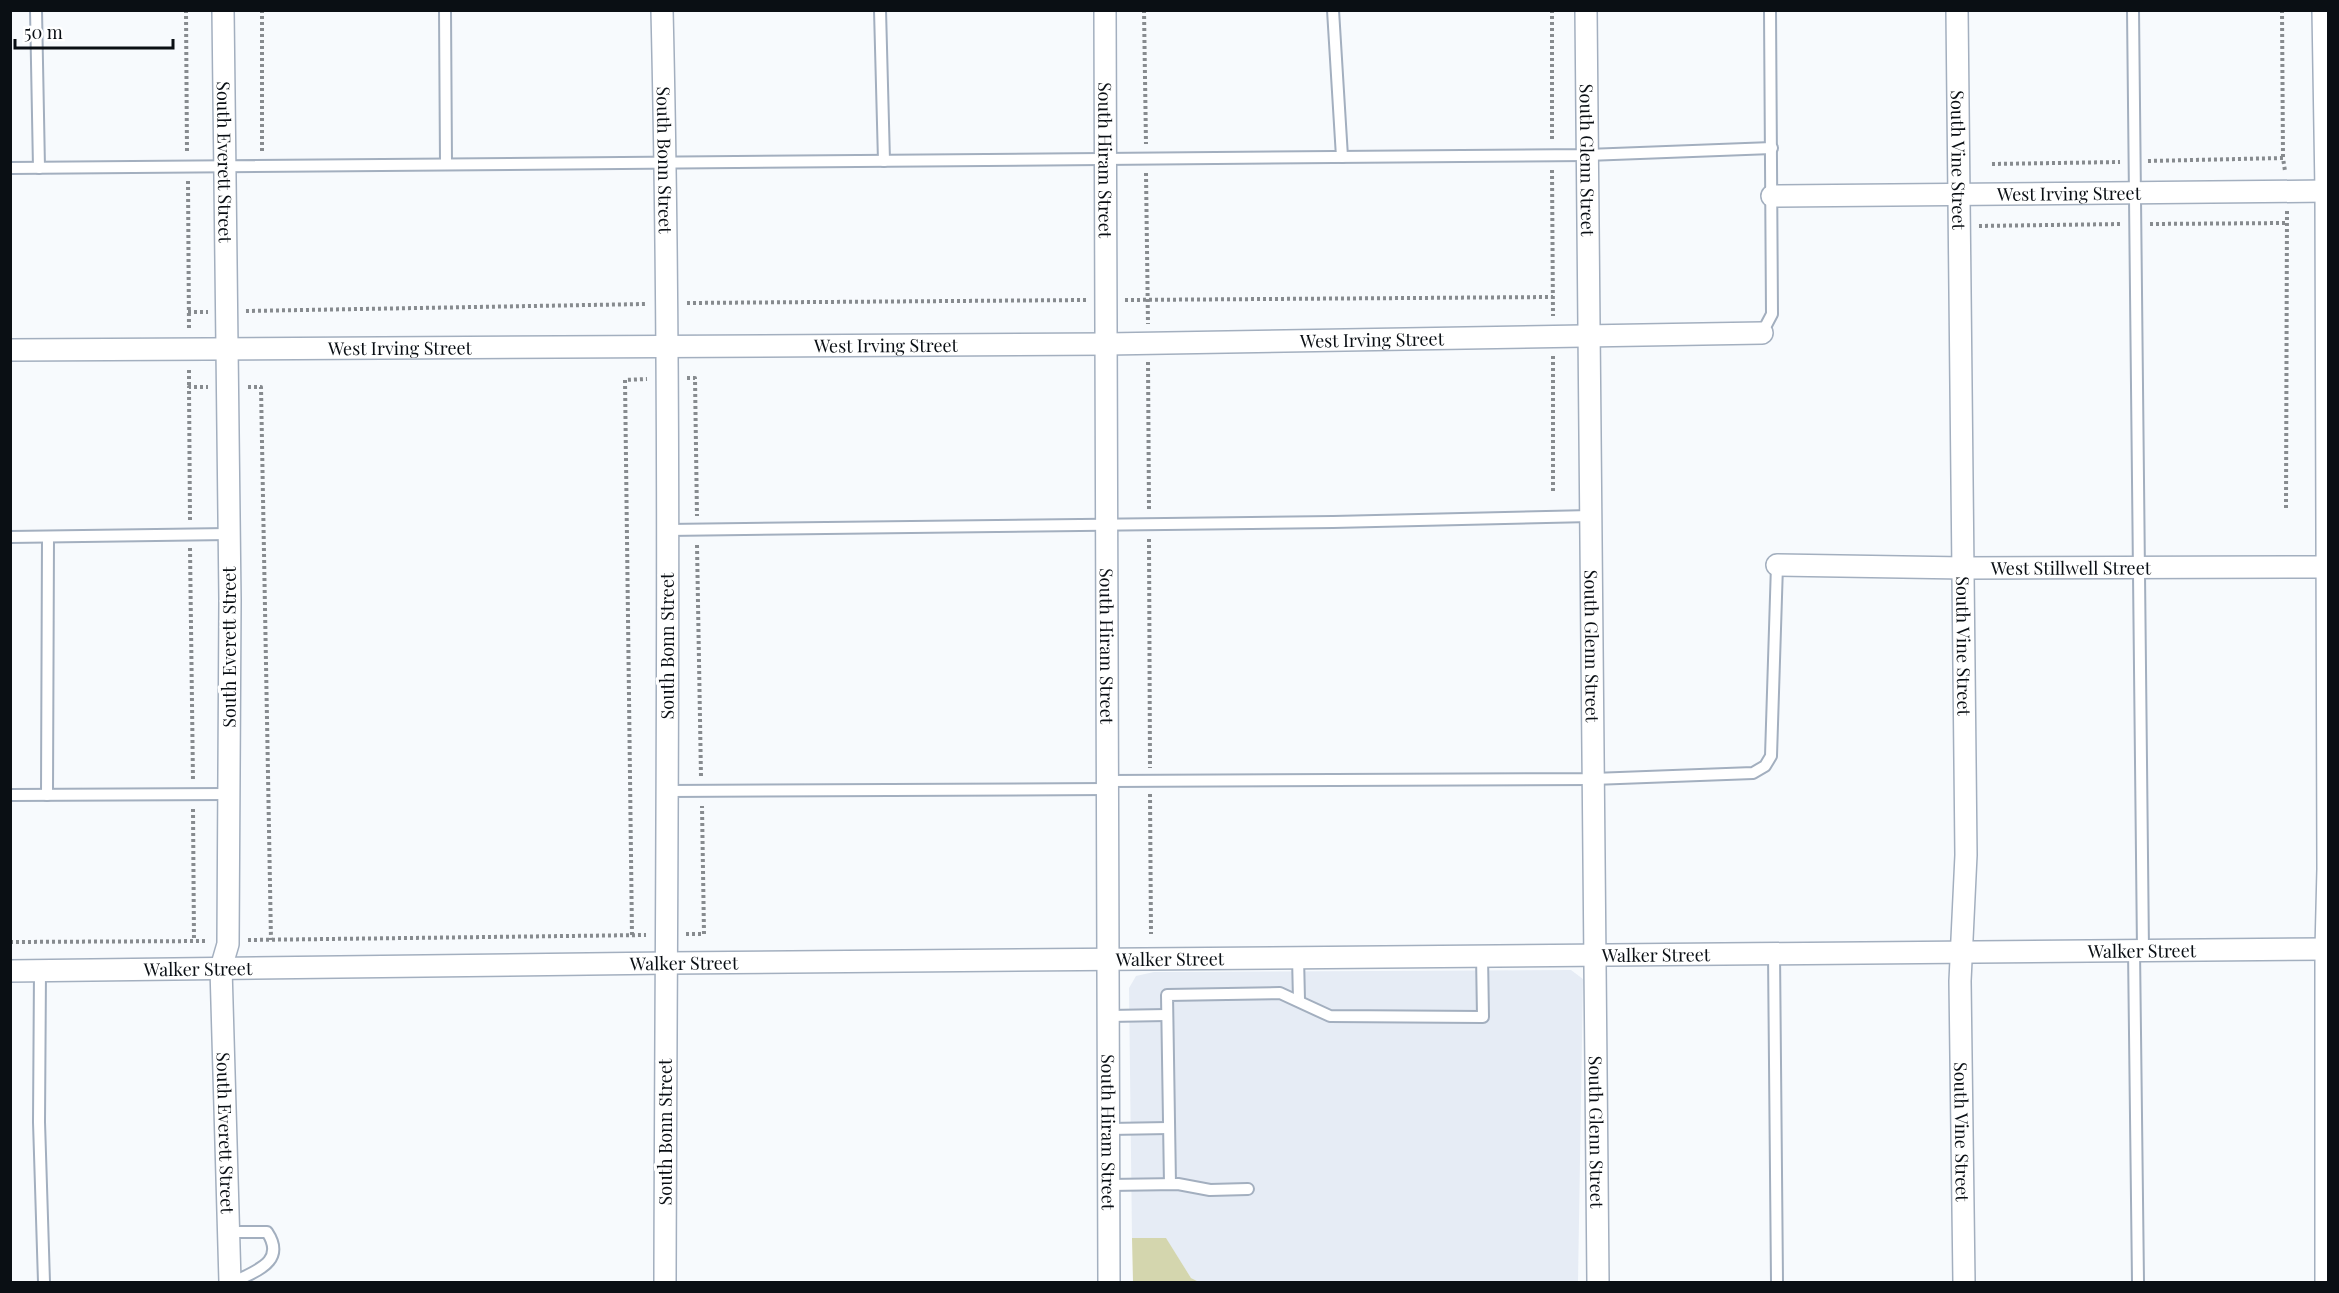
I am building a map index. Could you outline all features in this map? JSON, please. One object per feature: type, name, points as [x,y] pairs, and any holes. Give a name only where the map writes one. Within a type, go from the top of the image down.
[{"type":"street","name":"South Everett Street","points":[[224,10],[229,534],[228,941],[221,968],[228,1232],[232,1282]]},
{"type":"street","name":"South Bonn Street","points":[[662,10],[667,530],[668,963],[665,1282]]},
{"type":"street","name":"South Hiram Street","points":[[1105,10],[1109,1282]]},
{"type":"street","name":"South Glenn Street","points":[[1586,10],[1598,1282]]},
{"type":"street","name":"South Vine Street","points":[[1957,10],[1966,855],[1961,952],[1964,1282]]},
{"type":"street","points":[[2324,10],[2328,567],[2326,1282]]},
{"type":"street","name":"West Irving Street","points":[[1772,196],[2327,191]]},
{"type":"street","name":"West Irving Street","points":[[10,350],[1107,344],[1762,333]]},
{"type":"street","name":"West Stillwell Street","points":[[1777,565],[1964,568],[2328,567]]},
{"type":"street","name":"Walker Street","points":[[10,971],[1482,955],[2327,949]]},
{"type":"lane","points":[[36,10],[39,168]]},
{"type":"lane","points":[[445,10],[446,164]]},
{"type":"lane","points":[[880,10],[884,161]]},
{"type":"lane","points":[[1333,10],[1342,157]]},
{"type":"lane","points":[[1762,333],[1772,314],[1770,10]]},
{"type":"lane","points":[[2133,10],[2139,568],[2138,1282]]},
{"type":"lane","points":[[10,168],[1587,155],[1772,148]]},
{"type":"lane","points":[[667,530],[1591,516]]},
{"type":"lane","points":[[10,537],[229,534]]},
{"type":"lane","points":[[47,795],[48,537]]},
{"type":"lane","points":[[667,791],[1108,785],[1150,781],[1593,779],[1753,773],[1765,766],[1771,756],[1777,565]]},
{"type":"lane","points":[[10,795],[228,794]]},
{"type":"lane","points":[[1774,953],[1777,1282]]},
{"type":"lane","points":[[1170,1184],[1167,994],[1280,993],[1330,1016],[1483,1017],[1482,955]]},
{"type":"lane","points":[[1298,957],[1299,1000]]},
{"type":"lane","points":[[40,971],[39,1122],[44,1282]]},
{"type":"lane","points":[[1109,1016],[1167,1015]]},
{"type":"lane","points":[[1109,1129],[1169,1128]]},
{"type":"lane","points":[[1109,1185],[1170,1184],[1210,1190],[1248,1189]]},
{"type":"lane","points":[[228,1232],[267,1232],[273,1240],[274,1251],[270,1261],[232,1282]]},
{"type":"path","points":[[186,10],[189,387]]},
{"type":"path","points":[[262,10],[262,166]]},
{"type":"path","points":[[1144,10],[1148,300],[1151,934]]},
{"type":"path","points":[[1552,10],[1553,492]]},
{"type":"path","points":[[2282,10],[2283,158],[2287,191],[2286,508]]},
{"type":"path","points":[[1992,164],[2283,158]]},
{"type":"path","points":[[188,312],[666,304],[1553,297]]},
{"type":"path","points":[[10,942],[632,935]]},
{"type":"shaded area","points":[[1571,970],[1583,979],[1578,1282],[1199,1282],[1191,1278],[1166,1239],[1132,1238],[1129,988],[1136,976],[1154,972]]},
{"type":"green space","points":[[1132,1238],[1166,1238],[1191,1278],[1199,1282],[1133,1282]]}]
